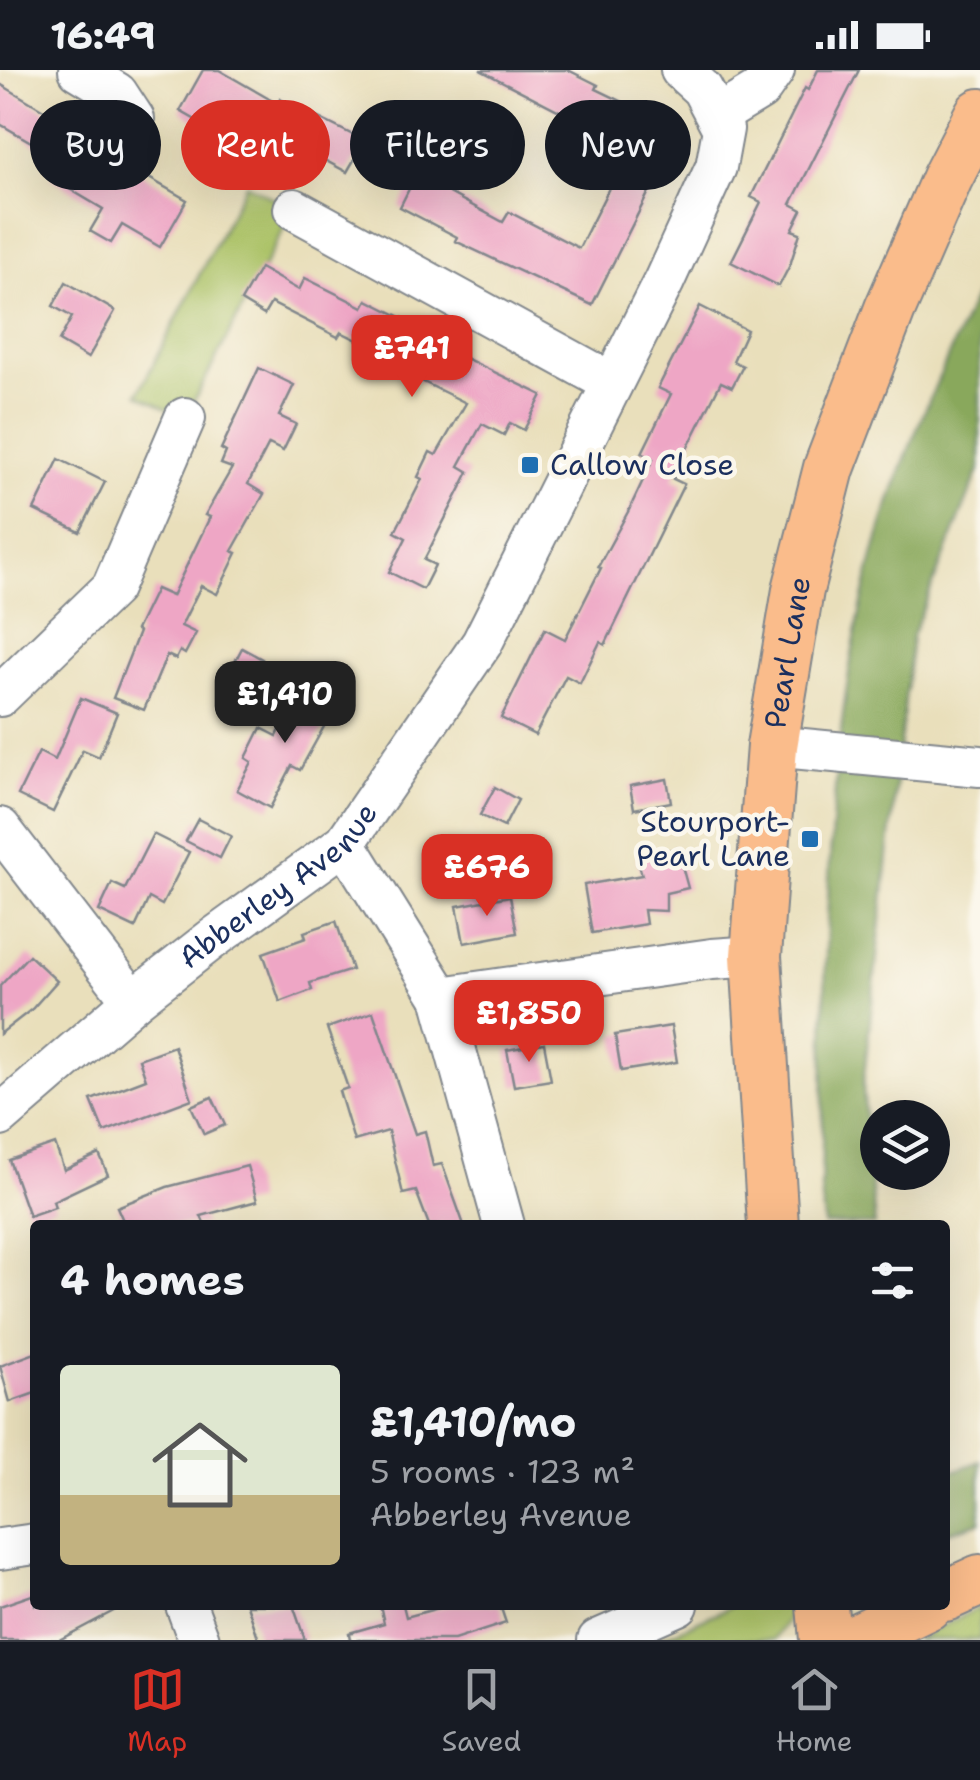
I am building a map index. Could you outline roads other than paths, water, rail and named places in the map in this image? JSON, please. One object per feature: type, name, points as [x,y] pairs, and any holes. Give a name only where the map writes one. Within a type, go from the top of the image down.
[{"type":"main road","name":"Pearl Lane","points":[[773,1220],[756,956],[772,746],[798,590],[829,468],[890,309],[946,178],[980,114]]},
{"type":"main road","points":[[950,1594],[980,1580]]},
{"type":"main road","points":[[822,1610],[825,1640]]},
{"type":"main road","points":[[854,1640],[917,1610]]},
{"type":"street","points":[[79,70],[128,94]]},
{"type":"street","points":[[681,70],[702,90],[717,116],[760,90],[774,70]]},
{"type":"street","name":"Abberley Avenue","points":[[0,1116],[133,1001],[346,843],[482,643],[703,199],[716,166],[723,129],[717,116]]},
{"type":"street","points":[[294,209],[612,383]]},
{"type":"street","points":[[0,696],[112,588],[185,418]]},
{"type":"street","points":[[772,746],[980,766]]},
{"type":"street","points":[[0,828],[133,1001]]},
{"type":"street","points":[[346,843],[442,998],[503,1220]]},
{"type":"street","points":[[442,998],[756,956]]},
{"type":"street","points":[[188,1610],[199,1640]]},
{"type":"street","points":[[598,1640],[667,1610]]},
{"type":"place","name":"Callow Close","points":[[530,465]]},
{"type":"place","name":"Stourport- Pearl Lane","points":[[810,839]]}]
